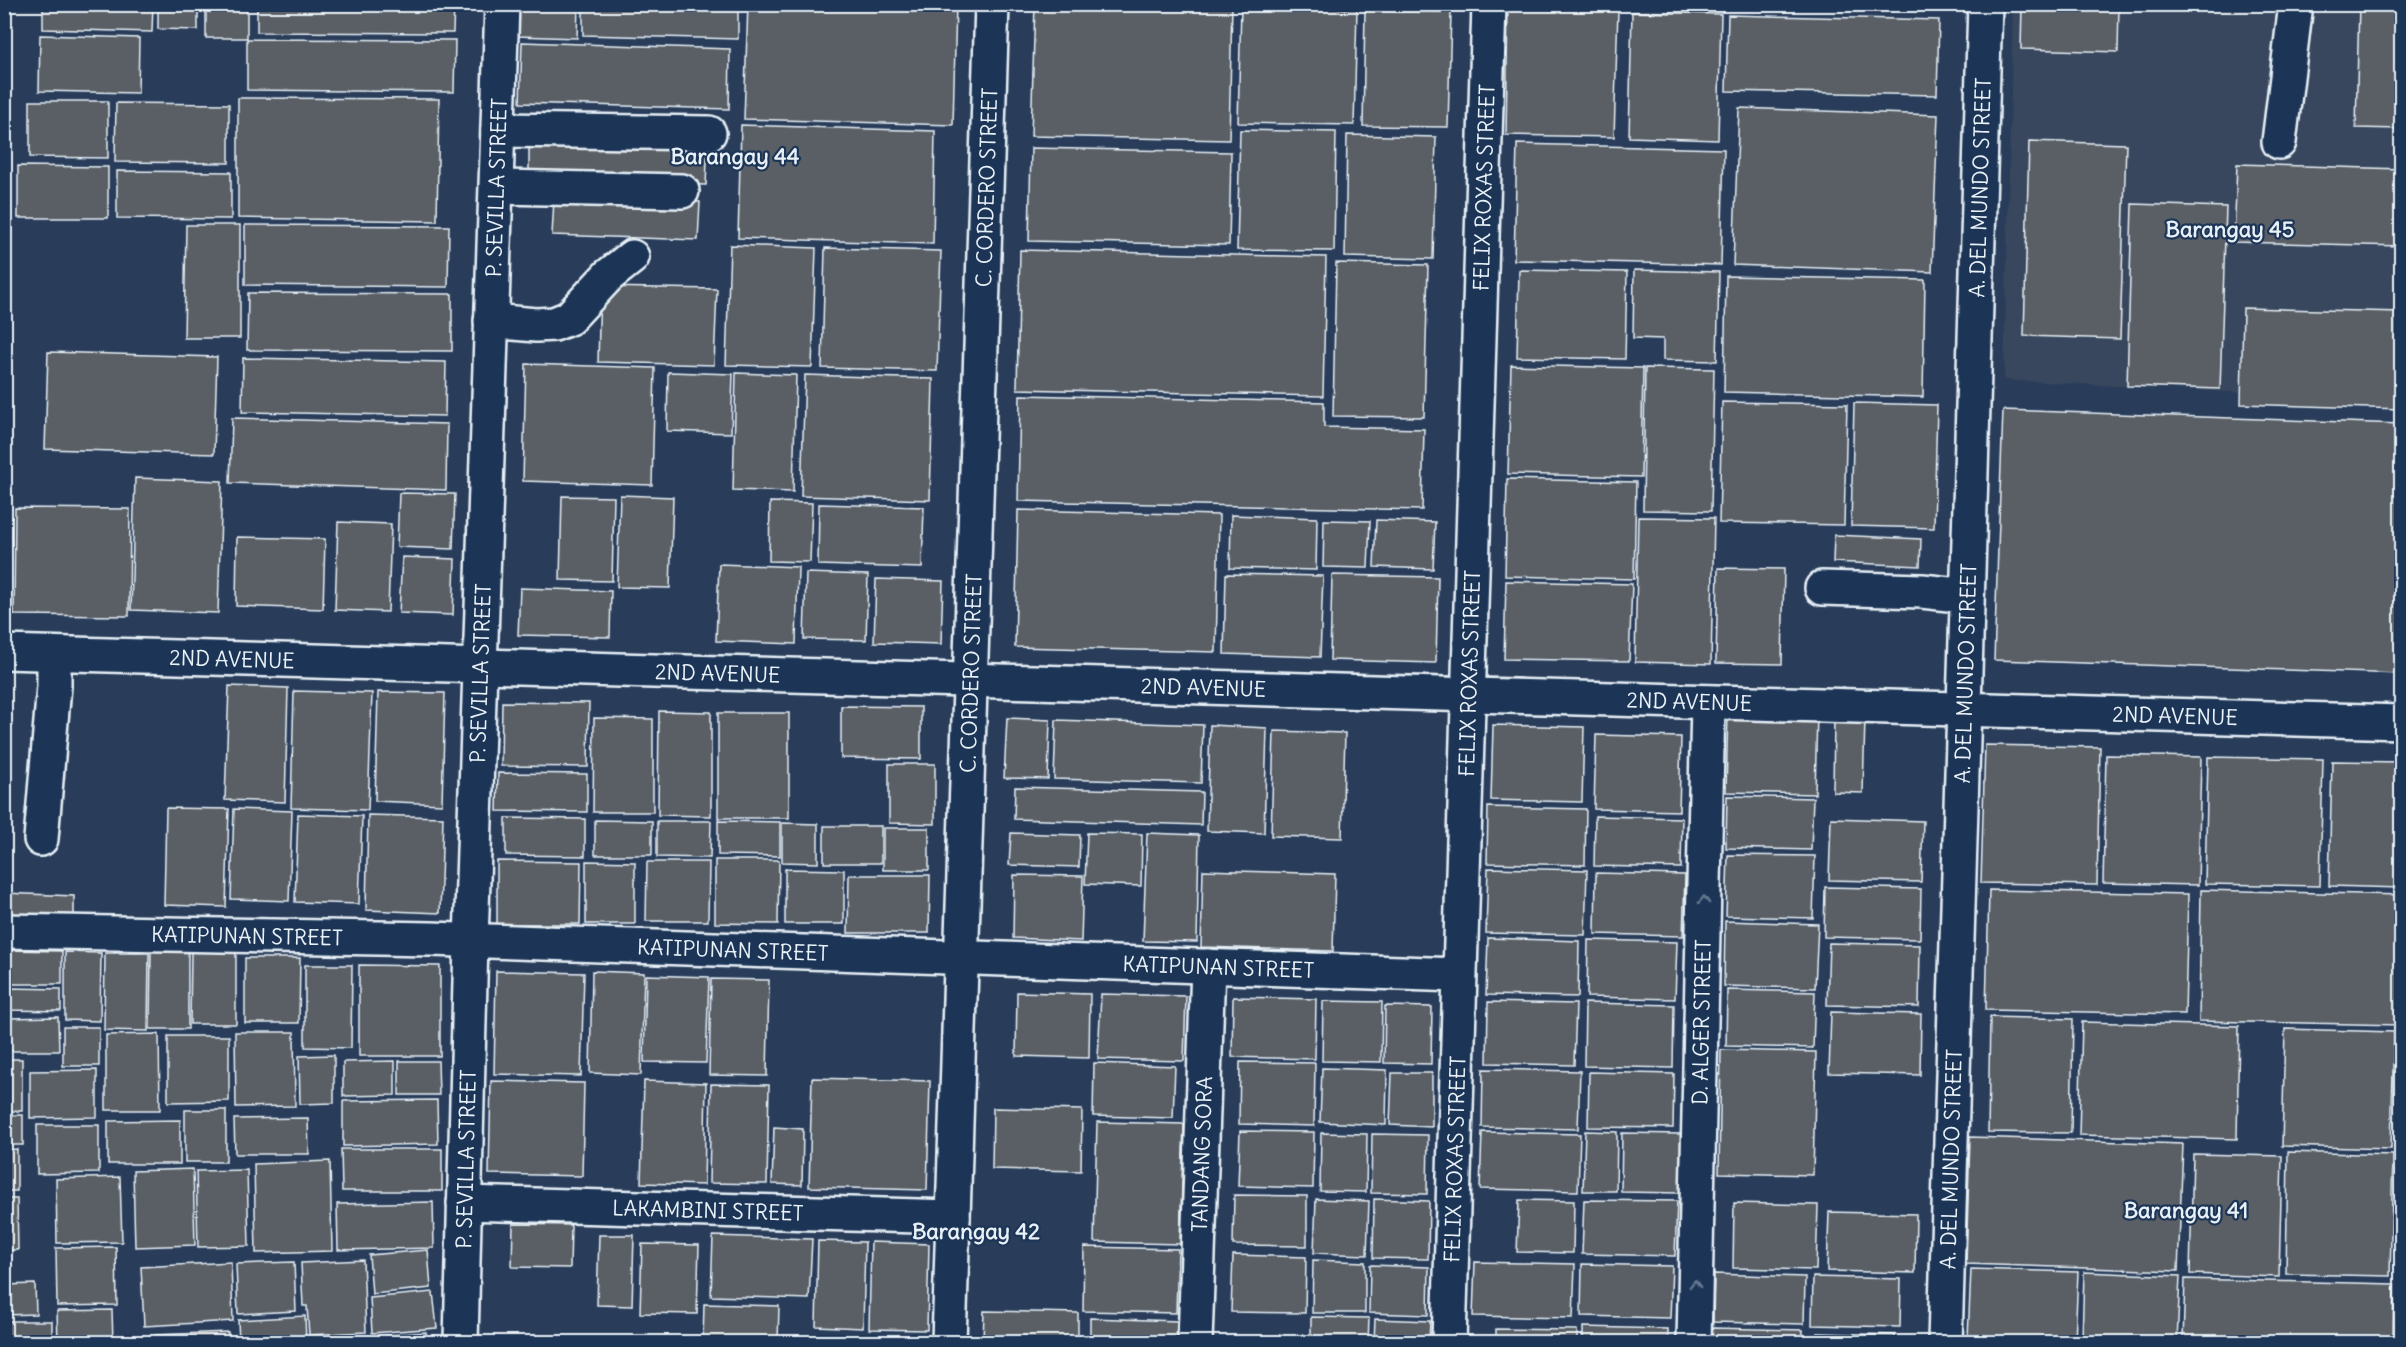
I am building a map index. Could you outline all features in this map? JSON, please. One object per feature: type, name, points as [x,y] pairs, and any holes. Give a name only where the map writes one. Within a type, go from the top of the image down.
[{"type":"street","name":"P. SEVILLA STREET","points":[[461,1342],[471,941],[502,4]]},
{"type":"street","name":"C. CORDERO STREET","points":[[949,1342],[992,4]]},
{"type":"street","name":"FELIX ROXAS STREET","points":[[1449,1342],[1489,4]]},
{"type":"street","name":"A. DEL MUNDO STREET","points":[[1945,1342],[1985,4]]},
{"type":"street","points":[[2279,142],[2296,4]]},
{"type":"street","points":[[498,130],[708,133]]},
{"type":"street","points":[[497,187],[682,191]]},
{"type":"street","points":[[491,321],[545,325],[569,318],[608,276],[632,257]]},
{"type":"street","points":[[1822,588],[1922,591],[1967,596]]},
{"type":"street","name":"2ND AVENUE","points":[[4,652],[2402,722]]},
{"type":"street","points":[[41,839],[54,686],[54,654]]},
{"type":"street","name":"D. ALGER STREET","points":[[1694,1342],[1708,702]]},
{"type":"street","name":"KATIPUNAN STREET","points":[[4,931],[471,941],[1459,975]]},
{"type":"street","name":"TANDANG SORA","points":[[1195,1342],[1208,966]]},
{"type":"street","name":"LAKAMBINI STREET","points":[[464,1203],[953,1217]]},
{"type":"shaded area","points":[[2013,5],[2401,5],[2401,401],[2004,380]]},
{"type":"building","points":[[43,4],[153,4],[152,32],[43,29]]},
{"type":"building","points":[[158,4],[198,4],[198,30],[158,29]]},
{"type":"building","points":[[206,4],[247,4],[247,38],[206,38]]},
{"type":"building","points":[[257,4],[454,4],[453,33],[257,32]]},
{"type":"building","points":[[518,4],[578,4],[577,38],[517,36]]},
{"type":"building","points":[[583,4],[738,4],[738,39],[583,35]]},
{"type":"building","points":[[748,4],[956,4],[953,125],[744,119]]},
{"type":"building","points":[[1035,4],[1232,4],[1229,140],[1031,136]]},
{"type":"building","points":[[1723,4],[1930,4],[1930,11]]},
{"type":"building","points":[[2022,4],[2119,4],[2118,52],[2021,49]]},
{"type":"building","points":[[2359,4],[2402,4],[2402,129],[2356,128]]},
{"type":"building","points":[[1241,6],[1357,9],[1354,125],[1238,123]]},
{"type":"building","points":[[1508,6],[1618,9],[1614,137],[1506,135]]},
{"type":"building","points":[[1365,11],[1451,12],[1448,127],[1363,126]]},
{"type":"building","points":[[1632,12],[1721,14],[1718,140],[1629,137]]},
{"type":"building","points":[[1728,15],[1939,20],[1937,95],[1726,91]]},
{"type":"building","points":[[40,35],[139,38],[138,93],[39,91]]},
{"type":"building","points":[[247,39],[455,40],[454,92],[247,90]]},
{"type":"building","points":[[522,42],[730,49],[729,109],[520,103]]},
{"type":"building","points":[[238,98],[439,99],[437,221],[238,218]]},
{"type":"building","points":[[30,101],[108,101],[108,158],[30,157]]},
{"type":"building","points":[[116,103],[229,104],[229,163],[115,162]]},
{"type":"building","points":[[1739,108],[1938,115],[1932,272],[1733,265]]},
{"type":"building","points":[[741,125],[935,131],[933,244],[738,238]]},
{"type":"building","points":[[1240,130],[1336,132],[1334,251],[1237,250]]},
{"type":"building","points":[[529,132],[708,137],[706,185],[529,180]]},
{"type":"building","points":[[1347,135],[1436,137],[1433,259],[1345,257]]},
{"type":"building","points":[[2029,141],[2126,144],[2120,339],[2024,336]]},
{"type":"building","points":[[1517,144],[1724,149],[1721,265],[1514,260]]},
{"type":"building","points":[[1031,148],[1231,152],[1229,245],[1029,241]]},
{"type":"building","points":[[2237,164],[2402,169],[2402,246],[2234,242]]},
{"type":"building","points":[[18,166],[108,167],[108,218],[18,218]]},
{"type":"building","points":[[117,171],[231,172],[231,219],[117,218]]},
{"type":"building","points":[[554,199],[700,202],[698,240],[552,235]]},
{"type":"building","points":[[2132,204],[2226,207],[2220,389],[2127,386]]},
{"type":"building","points":[[186,225],[240,225],[240,338],[184,338]]},
{"type":"building","points":[[245,225],[449,226],[448,287],[245,285]]},
{"type":"building","points":[[730,245],[816,248],[812,367],[726,365]]},
{"type":"building","points":[[825,248],[941,251],[937,371],[822,368]]},
{"type":"building","points":[[1020,250],[1326,257],[1323,396],[1017,389]]},
{"type":"building","points":[[1336,263],[1428,265],[1424,417],[1333,416]]},
{"type":"building","points":[[1519,270],[1627,272],[1625,359],[1517,357]]},
{"type":"building","points":[[1634,270],[1719,272],[1717,361],[1663,360],[1663,339],[1633,338]]},
{"type":"building","points":[[1726,276],[1925,280],[1923,397],[1724,392]]},
{"type":"building","points":[[600,287],[717,289],[714,365],[598,362]]},
{"type":"building","points":[[248,293],[452,294],[452,351],[247,350]]},
{"type":"building","points":[[2243,308],[2402,312],[2402,409],[2241,404]]},
{"type":"building","points":[[48,352],[217,357],[214,454],[45,449]]},
{"type":"building","points":[[243,358],[446,362],[445,416],[242,412]]},
{"type":"building","points":[[526,364],[655,368],[652,485],[523,481]]},
{"type":"building","points":[[1511,365],[1643,368],[1641,477],[1508,474]]},
{"type":"building","points":[[1645,368],[1714,369],[1711,511],[1643,510]]},
{"type":"building","points":[[668,372],[733,374],[731,433],[667,431]]},
{"type":"building","points":[[736,373],[796,375],[793,492],[733,490]]},
{"type":"building","points":[[805,375],[933,379],[930,500],[801,496]]},
{"type":"building","points":[[1020,395],[1324,402],[1324,427],[1424,429],[1422,510],[1018,501]]},
{"type":"building","points":[[1722,402],[1847,404],[1844,525],[1719,523]]},
{"type":"building","points":[[1854,403],[1937,405],[1934,528],[1851,526]]},
{"type":"building","points":[[2003,410],[2402,424],[2401,674],[1994,660]]},
{"type":"building","points":[[232,418],[447,424],[446,490],[230,483]]},
{"type":"building","points":[[135,478],[222,481],[218,613],[131,610]]},
{"type":"building","points":[[1507,479],[1636,482],[1634,579],[1505,576]]},
{"type":"building","points":[[399,493],[455,494],[453,549],[397,547]]},
{"type":"building","points":[[620,495],[673,497],[670,588],[617,587]]},
{"type":"building","points":[[562,496],[614,497],[612,581],[560,580]]},
{"type":"building","points":[[770,502],[812,503],[810,562],[769,561]]},
{"type":"building","points":[[819,504],[924,507],[922,568],[818,565]]},
{"type":"building","points":[[15,508],[130,509],[129,616],[14,615]]},
{"type":"building","points":[[1018,510],[1219,515],[1216,652],[1015,647]]},
{"type":"building","points":[[1231,515],[1317,518],[1316,570],[1230,568]]},
{"type":"building","points":[[1638,517],[1714,518],[1711,664],[1635,662]]},
{"type":"building","points":[[1324,520],[1370,521],[1368,568],[1323,567]]},
{"type":"building","points":[[1376,520],[1435,522],[1433,569],[1374,567]]},
{"type":"building","points":[[338,522],[391,524],[388,612],[335,610]]},
{"type":"building","points":[[1834,535],[1921,539],[1920,566],[1833,562]]},
{"type":"building","points":[[237,537],[325,539],[323,609],[236,606]]},
{"type":"building","points":[[402,557],[455,559],[453,615],[399,613]]},
{"type":"building","points":[[719,564],[798,567],[796,644],[716,641]]},
{"type":"building","points":[[1718,568],[1784,569],[1782,664],[1716,663]]},
{"type":"building","points":[[806,573],[868,575],[866,640],[804,639]]},
{"type":"building","points":[[1226,574],[1323,576],[1320,657],[1224,654]]},
{"type":"building","points":[[1332,575],[1438,577],[1436,663],[1330,660]]},
{"type":"building","points":[[876,579],[943,581],[941,644],[874,642]]},
{"type":"building","points":[[1506,581],[1632,584],[1629,661],[1504,659]]},
{"type":"building","points":[[520,588],[611,591],[610,637],[518,635]]},
{"type":"building","points":[[229,686],[288,688],[285,802],[225,800]]},
{"type":"building","points":[[294,691],[372,693],[368,810],[291,808]]},
{"type":"building","points":[[378,692],[445,693],[442,804],[375,801]]},
{"type":"building","points":[[502,702],[589,703],[588,767],[501,766]]},
{"type":"building","points":[[841,706],[921,707],[921,759],[841,758]]},
{"type":"building","points":[[659,711],[711,712],[711,816],[658,815]]},
{"type":"building","points":[[1728,711],[1817,713],[1815,794],[1726,792]]},
{"type":"building","points":[[718,713],[789,713],[789,818],[718,818]]},
{"type":"building","points":[[594,718],[653,719],[653,812],[593,812]]},
{"type":"building","points":[[1007,718],[1050,720],[1048,779],[1004,778]]},
{"type":"building","points":[[1834,718],[1865,718],[1863,793],[1833,792]]},
{"type":"building","points":[[1056,720],[1203,725],[1201,783],[1054,779]]},
{"type":"building","points":[[1210,725],[1267,728],[1264,833],[1207,831]]},
{"type":"building","points":[[1493,725],[1584,727],[1582,802],[1491,800]]},
{"type":"building","points":[[1274,731],[1345,733],[1342,838],[1271,836]]},
{"type":"building","points":[[1596,735],[1681,737],[1679,811],[1594,809]]},
{"type":"building","points":[[1985,745],[2100,747],[2097,885],[1981,883]]},
{"type":"building","points":[[2106,755],[2201,757],[2198,885],[2103,883]]},
{"type":"building","points":[[2208,757],[2323,759],[2320,886],[2205,884]]},
{"type":"building","points":[[2332,761],[2402,762],[2402,888],[2329,886]]},
{"type":"building","points":[[889,764],[935,764],[935,824],[889,823]]},
{"type":"building","points":[[498,773],[587,774],[587,812],[497,811]]},
{"type":"building","points":[[1015,787],[1202,792],[1201,825],[1014,819]]},
{"type":"building","points":[[1727,796],[1813,798],[1811,850],[1726,848]]},
{"type":"building","points":[[1488,807],[1586,809],[1585,865],[1487,863]]},
{"type":"building","points":[[166,808],[229,809],[226,907],[164,905]]},
{"type":"building","points":[[234,809],[292,811],[289,901],[231,899]]},
{"type":"building","points":[[298,814],[362,816],[359,904],[295,902]]},
{"type":"building","points":[[368,815],[443,817],[440,913],[366,910]]},
{"type":"building","points":[[1595,816],[1682,818],[1681,868],[1594,866]]},
{"type":"building","points":[[506,818],[585,819],[585,856],[506,855]]},
{"type":"building","points":[[1831,818],[1923,821],[1921,882],[1829,880]]},
{"type":"building","points":[[595,820],[652,821],[652,855],[595,855]]},
{"type":"building","points":[[657,821],[711,821],[710,858],[657,857]]},
{"type":"building","points":[[718,821],[780,822],[780,856],[718,855]]},
{"type":"building","points":[[782,823],[818,824],[818,863],[782,862]]},
{"type":"building","points":[[824,826],[881,826],[881,863],[824,863]]},
{"type":"building","points":[[883,828],[929,828],[929,870],[883,870]]},
{"type":"building","points":[[1011,833],[1080,835],[1079,867],[1009,865]]},
{"type":"building","points":[[1087,833],[1142,834],[1141,886],[1085,884]]},
{"type":"building","points":[[1147,833],[1199,835],[1197,942],[1143,941]]},
{"type":"building","points":[[1728,855],[1815,856],[1813,918],[1726,916]]},
{"type":"building","points":[[715,860],[779,860],[778,924],[715,923]]},
{"type":"building","points":[[497,861],[581,862],[580,924],[497,924]]},
{"type":"building","points":[[586,861],[635,862],[635,924],[586,924]]},
{"type":"building","points":[[647,862],[709,862],[708,921],[646,921]]},
{"type":"building","points":[[1488,868],[1587,870],[1585,935],[1486,933]]},
{"type":"building","points":[[785,869],[844,870],[844,924],[785,924]]},
{"type":"building","points":[[1203,870],[1335,874],[1333,951],[1201,947]]},
{"type":"building","points":[[1596,873],[1685,875],[1683,936],[1595,934]]},
{"type":"building","points":[[849,875],[930,875],[929,933],[848,933]]},
{"type":"building","points":[[1014,875],[1083,876],[1081,941],[1013,938]]},
{"type":"building","points":[[1825,887],[1921,889],[1920,939],[1824,937]]},
{"type":"building","points":[[1989,890],[2188,894],[2185,1014],[1986,1010]]},
{"type":"building","points":[[2201,890],[2402,895],[2402,1025],[2199,1021]]},
{"type":"building","points":[[4,893],[74,896],[74,919],[4,917]]},
{"type":"building","points":[[1725,921],[1818,924],[1815,988],[1724,986]]},
{"type":"building","points":[[1488,938],[1579,941],[1578,997],[1486,995]]},
{"type":"building","points":[[1588,940],[1677,942],[1675,999],[1587,997]]},
{"type":"building","points":[[1829,943],[1920,945],[1919,1007],[1827,1005]]},
{"type":"building","points":[[5,950],[62,951],[62,984],[5,984]]},
{"type":"building","points":[[151,950],[188,951],[188,1029],[150,1029]]},
{"type":"building","points":[[191,951],[236,952],[236,1024],[190,1024]]},
{"type":"building","points":[[65,952],[101,953],[100,1021],[65,1020]]},
{"type":"building","points":[[105,953],[149,953],[148,1031],[104,1030]]},
{"type":"building","points":[[245,958],[300,958],[299,1023],[245,1023]]},
{"type":"building","points":[[305,965],[352,965],[351,1048],[305,1047]]},
{"type":"building","points":[[359,965],[440,966],[440,1056],[359,1056]]},
{"type":"building","points":[[496,971],[584,973],[581,1076],[494,1074]]},
{"type":"building","points":[[592,971],[644,973],[641,1075],[590,1073]]},
{"type":"building","points":[[646,975],[709,977],[706,1063],[644,1062]]},
{"type":"building","points":[[711,979],[769,980],[767,1076],[709,1075]]},
{"type":"building","points":[[7,988],[61,989],[61,1011],[7,1010]]},
{"type":"building","points":[[1727,990],[1815,992],[1813,1048],[1726,1046]]},
{"type":"building","points":[[1017,992],[1090,994],[1089,1058],[1016,1056]]},
{"type":"building","points":[[1101,994],[1186,996],[1184,1061],[1098,1059]]},
{"type":"building","points":[[1233,997],[1316,999],[1315,1059],[1232,1057]]},
{"type":"building","points":[[1323,1001],[1382,1002],[1381,1062],[1322,1061]]},
{"type":"building","points":[[1488,1002],[1576,1004],[1574,1065],[1487,1063]]},
{"type":"building","points":[[1585,1003],[1674,1005],[1673,1068],[1584,1066]]},
{"type":"building","points":[[1385,1006],[1432,1007],[1431,1064],[1384,1063]]},
{"type":"building","points":[[1831,1012],[1921,1014],[1920,1075],[1829,1073]]},
{"type":"building","points":[[58,1017],[59,1051],[7,1051],[7,1018]]},
{"type":"building","points":[[1990,1017],[2073,1019],[2071,1133],[1988,1132]]},
{"type":"building","points":[[2082,1022],[2239,1026],[2237,1139],[2079,1135]]},
{"type":"building","points":[[63,1027],[99,1027],[99,1066],[63,1066]]},
{"type":"building","points":[[2285,1029],[2394,1032],[2391,1149],[2282,1146]]},
{"type":"building","points":[[235,1032],[294,1032],[295,1106],[236,1107]]},
{"type":"building","points":[[159,1034],[160,1110],[106,1110],[106,1035]]},
{"type":"building","points":[[168,1036],[229,1036],[229,1101],[168,1102]]},
{"type":"building","points":[[1721,1050],[1816,1052],[1813,1175],[1719,1173]]},
{"type":"building","points":[[334,1055],[334,1103],[300,1104],[299,1056]]},
{"type":"building","points":[[4,1059],[22,1059],[22,1111],[4,1111]]},
{"type":"building","points":[[395,1061],[395,1095],[343,1096],[343,1062]]},
{"type":"building","points":[[399,1061],[438,1061],[439,1095],[399,1095]]},
{"type":"building","points":[[1240,1062],[1315,1063],[1314,1126],[1239,1124]]},
{"type":"building","points":[[1094,1063],[1175,1066],[1173,1118],[1093,1116]]},
{"type":"building","points":[[1322,1068],[1387,1070],[1386,1125],[1320,1122]]},
{"type":"building","points":[[1483,1069],[1580,1071],[1578,1129],[1482,1127]]},
{"type":"building","points":[[97,1070],[97,1117],[30,1118],[30,1071]]},
{"type":"building","points":[[1589,1072],[1674,1074],[1673,1128],[1588,1127]]},
{"type":"building","points":[[1392,1073],[1432,1073],[1432,1127],[1390,1125]]},
{"type":"building","points":[[812,1078],[930,1081],[927,1190],[809,1187]]},
{"type":"building","points":[[491,1081],[584,1083],[582,1176],[489,1174]]},
{"type":"building","points":[[644,1081],[706,1083],[704,1185],[641,1183]]},
{"type":"building","points":[[711,1084],[769,1085],[767,1184],[709,1183]]},
{"type":"building","points":[[437,1100],[438,1144],[343,1146],[343,1101]]},
{"type":"building","points":[[993,1108],[1082,1110],[1081,1171],[992,1169]]},
{"type":"building","points":[[185,1110],[226,1110],[226,1162],[185,1162]]},
{"type":"building","points":[[4,1115],[23,1115],[23,1145],[4,1145]]},
{"type":"building","points":[[308,1118],[309,1154],[235,1154],[234,1119]]},
{"type":"building","points":[[180,1120],[180,1164],[108,1164],[108,1121]]},
{"type":"building","points":[[1097,1122],[1184,1124],[1180,1244],[1094,1242]]},
{"type":"building","points":[[37,1125],[99,1125],[99,1173],[37,1174]]},
{"type":"building","points":[[774,1127],[803,1129],[802,1185],[772,1184]]},
{"type":"building","points":[[1240,1131],[1314,1132],[1313,1188],[1238,1186]]},
{"type":"building","points":[[1585,1131],[1617,1132],[1616,1191],[1583,1191]]},
{"type":"building","points":[[1482,1132],[1580,1134],[1578,1191],[1480,1189]]},
{"type":"building","points":[[1321,1133],[1367,1134],[1366,1192],[1320,1191]]},
{"type":"building","points":[[1622,1133],[1681,1134],[1680,1193],[1621,1192]]},
{"type":"building","points":[[1372,1134],[1428,1135],[1427,1194],[1371,1193]]},
{"type":"building","points":[[1970,1137],[2183,1144],[2178,1271],[1966,1264]]},
{"type":"building","points":[[17,1149],[17,1191],[4,1191],[4,1150]]},
{"type":"building","points":[[341,1149],[442,1149],[442,1191],[342,1191]]},
{"type":"building","points":[[2288,1152],[2393,1155],[2390,1276],[2286,1274]]},
{"type":"building","points":[[2193,1154],[2282,1156],[2279,1277],[2190,1274]]},
{"type":"building","points":[[330,1161],[332,1251],[256,1253],[254,1164]]},
{"type":"building","points":[[193,1169],[195,1245],[135,1247],[133,1171]]},
{"type":"building","points":[[247,1170],[249,1246],[198,1247],[196,1171]]},
{"type":"building","points":[[120,1177],[122,1242],[57,1243],[56,1179]]},
{"type":"building","points":[[1234,1195],[1307,1196],[1307,1246],[1233,1245]]},
{"type":"building","points":[[4,1199],[17,1199],[18,1250],[4,1250]]},
{"type":"building","points":[[1316,1199],[1369,1201],[1367,1255],[1314,1253]]},
{"type":"building","points":[[1374,1199],[1429,1201],[1428,1259],[1373,1258]]},
{"type":"building","points":[[1519,1200],[1574,1201],[1573,1253],[1517,1252]]},
{"type":"building","points":[[1584,1200],[1677,1201],[1675,1256],[1582,1254]]},
{"type":"building","points":[[433,1202],[434,1248],[338,1250],[337,1204]]},
{"type":"building","points":[[1734,1203],[1818,1205],[1816,1270],[1733,1268]]},
{"type":"building","points":[[1829,1212],[1916,1214],[1915,1273],[1827,1271]]},
{"type":"building","points":[[513,1224],[571,1225],[570,1268],[512,1267]]},
{"type":"building","points":[[599,1235],[634,1235],[632,1306],[597,1305]]},
{"type":"building","points":[[713,1236],[812,1239],[809,1299],[711,1296]]},
{"type":"building","points":[[818,1241],[865,1242],[863,1328],[816,1326]]},
{"type":"building","points":[[871,1242],[929,1244],[927,1330],[869,1329]]},
{"type":"building","points":[[642,1244],[699,1245],[697,1314],[640,1313]]},
{"type":"building","points":[[116,1247],[117,1305],[57,1306],[56,1248]]},
{"type":"building","points":[[1084,1247],[1178,1249],[1176,1313],[1083,1311]]},
{"type":"building","points":[[428,1250],[431,1288],[372,1294],[369,1255]]},
{"type":"building","points":[[1233,1255],[1306,1257],[1305,1313],[1231,1312]]},
{"type":"building","points":[[363,1260],[366,1332],[309,1335],[307,1306],[303,1306],[301,1263]]},
{"type":"building","points":[[1313,1260],[1365,1262],[1365,1313],[1312,1313]]},
{"type":"building","points":[[231,1262],[233,1321],[144,1326],[141,1267]]},
{"type":"building","points":[[294,1262],[296,1311],[238,1314],[236,1264]]},
{"type":"building","points":[[1475,1262],[1575,1264],[1573,1318],[1473,1316]]},
{"type":"building","points":[[1582,1264],[1672,1266],[1670,1318],[1581,1316]]},
{"type":"building","points":[[1370,1265],[1429,1267],[1428,1315],[1369,1313]]},
{"type":"building","points":[[1971,1269],[2078,1272],[2075,1342],[1968,1338]]},
{"type":"building","points":[[2084,1272],[2180,1276],[2177,1342],[2082,1342]]},
{"type":"building","points":[[1714,1274],[1805,1277],[1804,1324],[1713,1322]]},
{"type":"building","points":[[1813,1277],[1901,1279],[1900,1327],[1812,1325]]},
{"type":"building","points":[[2185,1279],[2394,1284],[2393,1342],[2183,1342]]},
{"type":"building","points":[[35,1284],[36,1314],[4,1315],[4,1285]]},
{"type":"building","points":[[433,1292],[437,1328],[372,1333],[370,1298]]},
{"type":"building","points":[[704,1304],[779,1306],[778,1342],[703,1342]]},
{"type":"building","points":[[112,1310],[113,1342],[58,1342],[57,1311]]},
{"type":"building","points":[[984,1311],[1078,1313],[1078,1342],[983,1342]]},
{"type":"building","points":[[305,1316],[306,1342],[239,1342],[238,1320]]},
{"type":"building","points":[[1311,1317],[1369,1318],[1368,1342],[1311,1342]]},
{"type":"building","points":[[1090,1318],[1177,1321],[1176,1342],[1090,1342]]},
{"type":"building","points":[[1375,1319],[1430,1321],[1429,1342],[1374,1342]]},
{"type":"building","points":[[4,1321],[52,1321],[52,1342],[4,1342]]},
{"type":"building","points":[[1583,1327],[1668,1329],[1668,1342],[1583,1342]]},
{"type":"building","points":[[1712,1328],[1803,1330],[1803,1342],[1711,1342]]},
{"type":"building","points":[[1496,1329],[1577,1330],[1577,1342],[1496,1342]]},
{"type":"building","points":[[228,1332],[229,1342],[156,1342],[155,1335]]},
{"type":"building","points":[[426,1332],[427,1342],[348,1342],[348,1339]]},
{"type":"building","points":[[1817,1333],[1895,1335],[1895,1342],[1817,1342]]},
{"type":"building","points":[[341,1338],[341,1342],[310,1342],[310,1339]]},
{"type":"district","name":"Barangay 44","points":[[735,156]]},
{"type":"district","name":"Barangay 45","points":[[2230,229]]},
{"type":"district","name":"Barangay 41","points":[[2186,1210]]},
{"type":"district","name":"Barangay 42","points":[[976,1231]]}]
